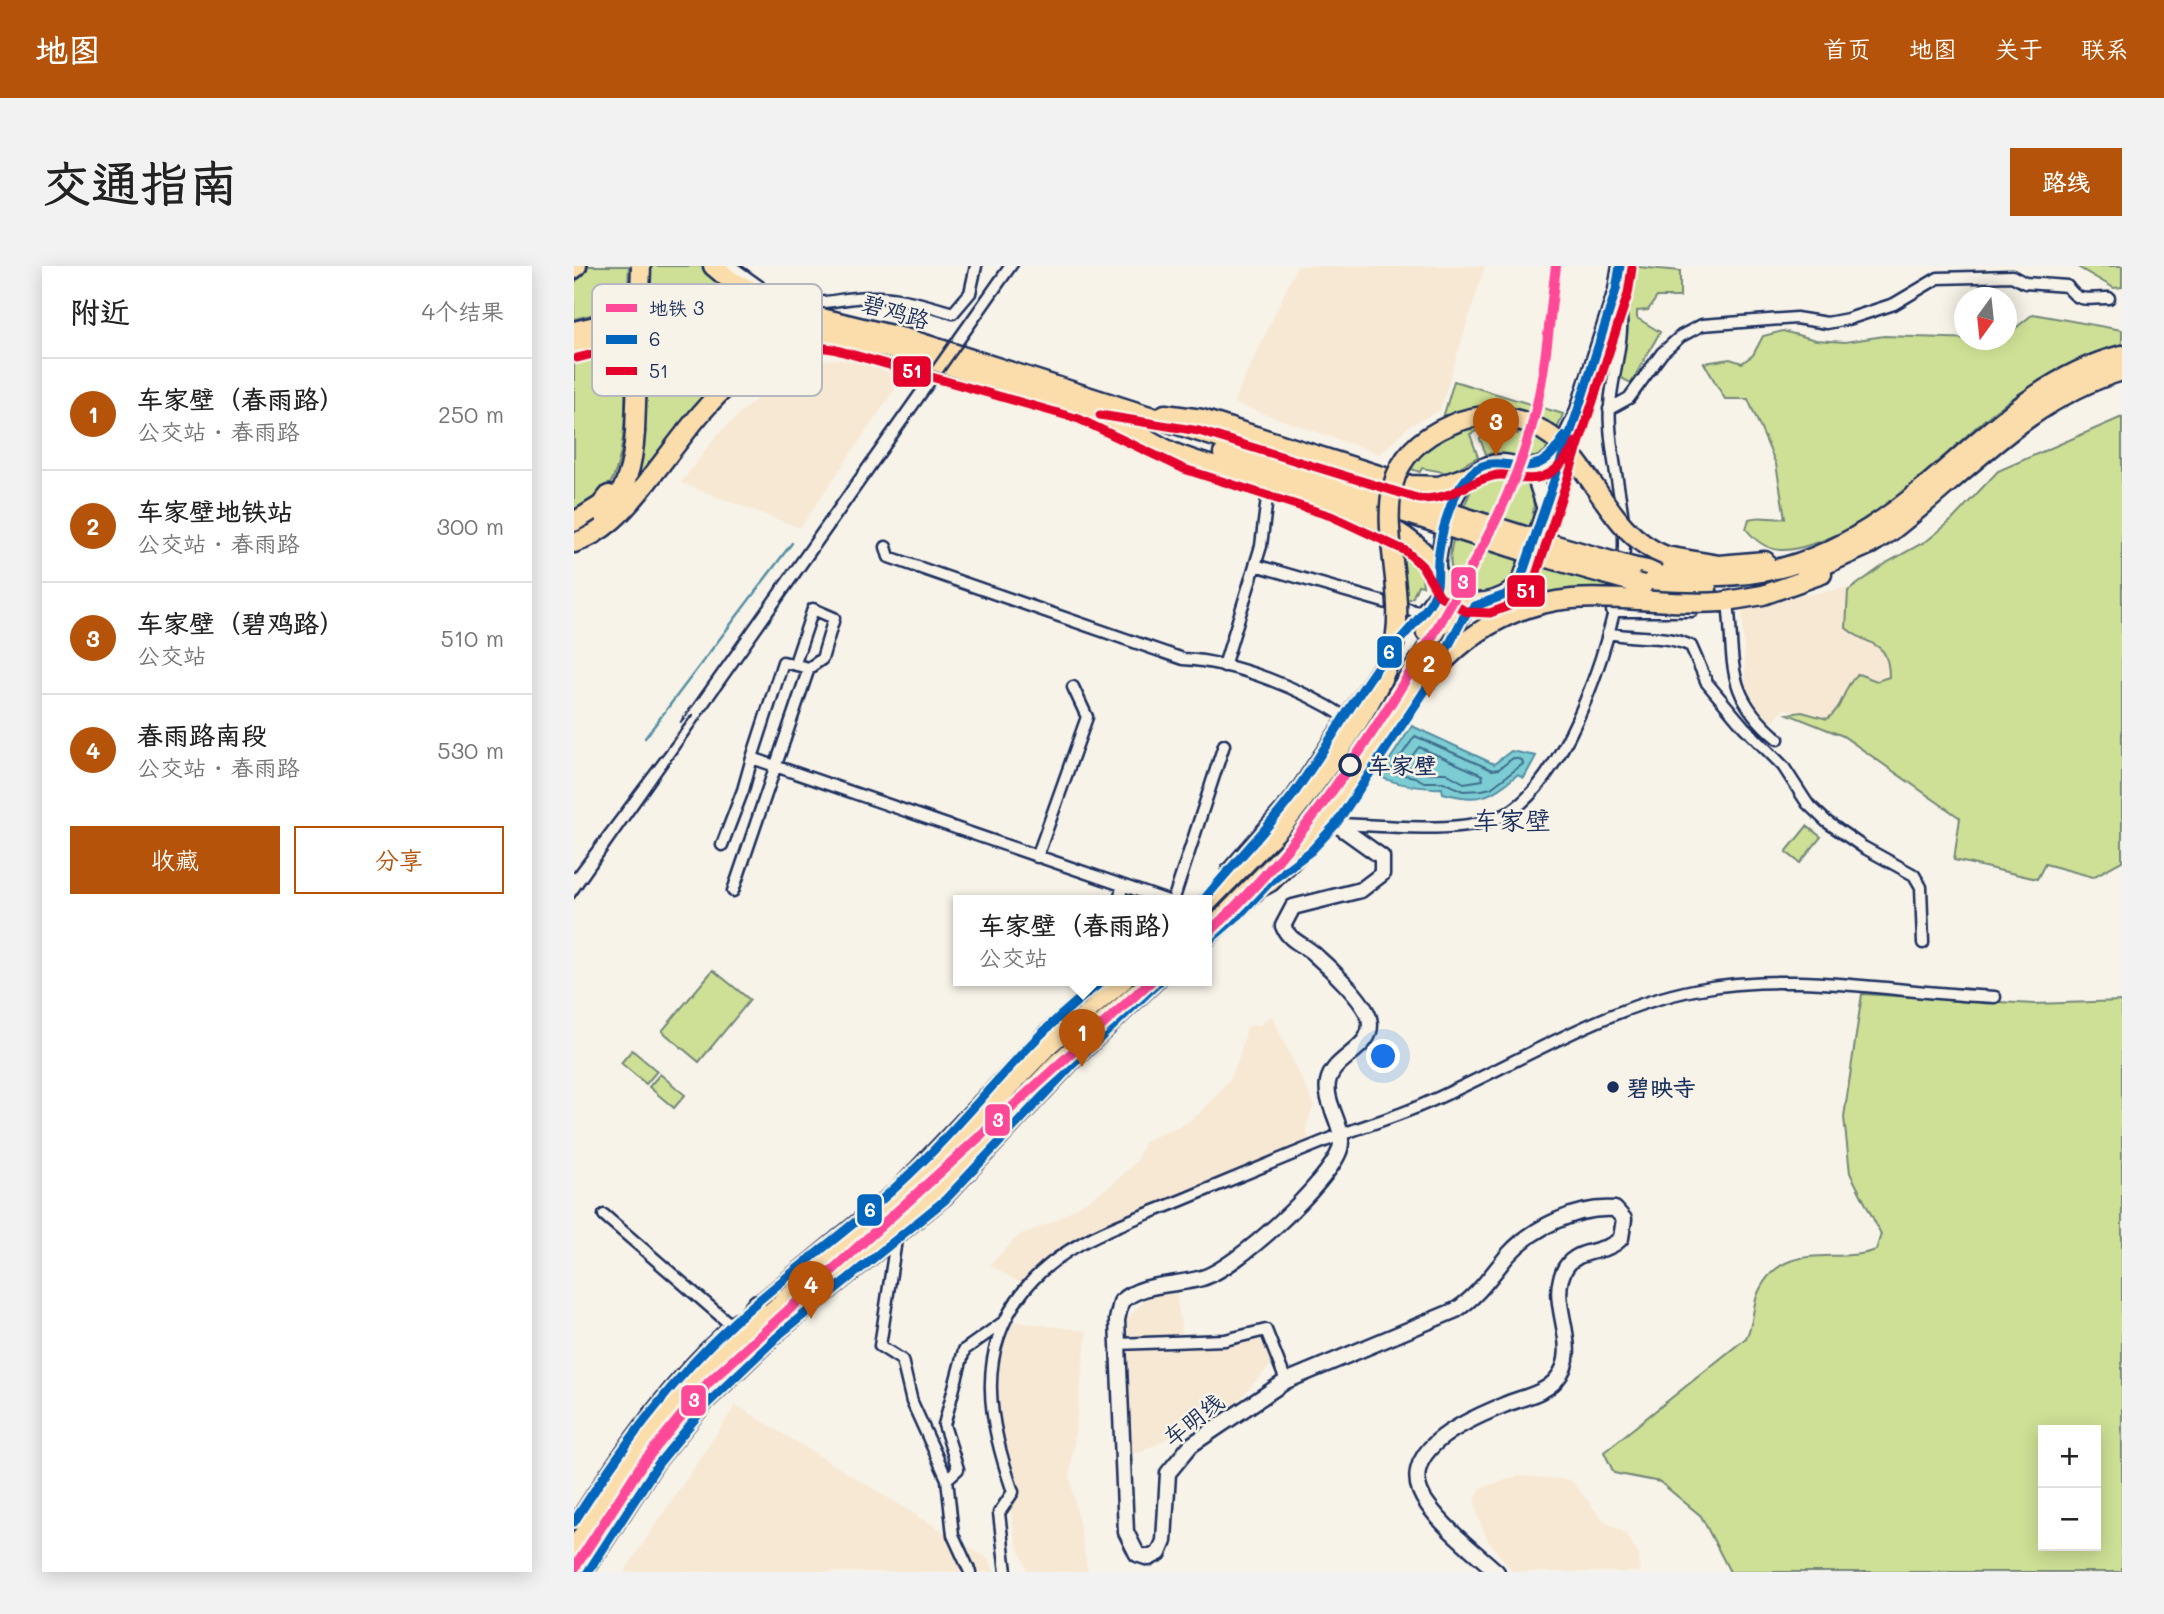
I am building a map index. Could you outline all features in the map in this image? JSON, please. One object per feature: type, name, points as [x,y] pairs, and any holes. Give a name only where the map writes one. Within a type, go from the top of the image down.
[{"type":"highway","points":[[630,266],[630,284]]},
{"type":"highway","points":[[640,284],[641,266]]},
{"type":"highway","points":[[713,266],[740,284]]},
{"type":"highway","name":"碧鸡路","points":[[822,318],[912,340],[1112,412]]},
{"type":"highway","name":"碧鸡路","points":[[574,331],[592,327]]},
{"type":"highway","name":"碧鸡路","points":[[822,334],[856,340],[1112,412]]},
{"type":"highway","points":[[822,341],[856,340]]},
{"type":"highway","name":"碧鸡路","points":[[574,346],[592,342]]},
{"type":"highway","points":[[1246,895],[1270,882],[1331,826],[1422,684],[1452,651],[1486,627],[1525,609],[1561,600],[1726,604],[1800,583],[1837,568],[1868,537],[2008,414],[2058,382],[2122,355]]},
{"type":"highway","points":[[1112,412],[1525,544],[1643,585],[1695,590],[1765,584],[1811,571],[1923,506],[2000,439],[2046,405],[2071,391],[2122,371]]},
{"type":"highway","points":[[574,534],[601,518],[618,498],[630,470],[630,396]]},
{"type":"highway","points":[[574,523],[601,505],[613,489],[624,459],[630,430],[632,396]]},
{"type":"highway","points":[[574,543],[593,536],[621,513],[718,396]]},
{"type":"highway","points":[[1112,412],[1202,419],[1421,487],[1448,484],[1468,476]]},
{"type":"highway","points":[[1112,412],[1172,452],[1327,501],[1396,531],[1428,554],[1439,578]]},
{"type":"highway","points":[[1212,895],[1285,822],[1324,770],[1388,665],[1399,618],[1388,508],[1403,465],[1427,438],[1454,423],[1484,416],[1512,418],[1539,428],[1571,454],[1623,527],[1641,543],[1666,556],[1700,564],[1760,562],[1868,537]]},
{"type":"highway","points":[[1525,544],[1702,579],[1741,577],[1804,561],[1868,537]]},
{"type":"main road","points":[[1212,927],[1246,895],[1321,809],[1440,627],[1462,608],[1505,596],[1520,581],[1616,290],[1620,266]]},
{"type":"main road","points":[[1212,914],[1260,869],[1317,801],[1431,623],[1439,603],[1440,549],[1457,495],[1468,476],[1493,463],[1536,467],[1547,461],[1558,449],[1577,412]]},
{"type":"main road","points":[[1513,464],[1535,478],[1544,507]]},
{"type":"main road","points":[[1439,578],[1458,596],[1484,602]]},
{"type":"main road","points":[[1331,826],[1376,849],[1382,857],[1382,874],[1361,890],[1293,907],[1283,926],[1290,938],[1315,954],[1368,1015],[1368,1037],[1334,1069],[1327,1084],[1340,1135]]},
{"type":"main road","points":[[710,1363],[914,1188],[1050,1045],[1118,986]]},
{"type":"main road","points":[[574,1570],[646,1457],[725,1366],[900,1224],[956,1171],[1058,1062],[1143,986]]},
{"type":"main road","points":[[1120,1004],[1150,986]]},
{"type":"main road","name":"车明线","points":[[1340,1135],[1335,1159],[1312,1193],[1226,1265],[1202,1278],[1147,1289],[1128,1296],[1118,1309],[1117,1344],[1126,1532],[1132,1549],[1142,1557],[1155,1557],[1164,1541],[1166,1479],[1176,1460],[1203,1435],[1286,1381],[1456,1310],[1474,1296],[1511,1251],[1560,1219],[1599,1209],[1615,1209],[1620,1212],[1625,1225],[1617,1242],[1577,1257],[1564,1269],[1560,1289],[1568,1348],[1565,1367],[1559,1377],[1543,1390],[1459,1423],[1434,1443],[1420,1465],[1417,1480],[1428,1506],[1497,1572]]},
{"type":"main road","points":[[917,1224],[956,1171]]},
{"type":"main road","points":[[574,1547],[639,1446],[757,1303]]},
{"type":"street","points":[[730,266],[758,284]]},
{"type":"street","points":[[822,303],[877,297],[902,299],[953,313],[970,293],[976,266]]},
{"type":"street","points":[[1609,409],[1629,398],[1662,353],[1681,335],[1702,325],[1796,318],[1827,323],[1848,319],[1894,304],[1938,278],[2012,276],[2025,283],[2050,282],[2067,286],[2071,295],[2079,298],[2109,298]]},
{"type":"street","points":[[1331,826],[1443,825],[1498,818],[1530,793],[1558,758],[1581,713],[1608,633],[1624,547],[1609,409],[1622,324],[1616,290]]},
{"type":"street","points":[[1224,666],[1261,546],[1269,482]]},
{"type":"street","points":[[886,547],[890,557],[902,562],[1183,659],[1209,660],[1312,695],[1347,718]]},
{"type":"street","points":[[1255,565],[1422,613]]},
{"type":"street","points":[[1211,895],[1275,818],[1347,718],[1382,660],[1422,613],[1439,578]]},
{"type":"street","points":[[1331,826],[1426,688],[1463,618],[1484,602]]},
{"type":"street","points":[[1612,611],[1726,604],[1737,691],[1756,721],[1778,739],[1774,741],[1756,730],[1746,729]]},
{"type":"street","points":[[733,891],[809,668],[822,659],[834,618],[813,609],[795,663]]},
{"type":"street","points":[[1608,633],[1636,638],[1656,635],[1691,646],[1698,655],[1698,665],[1707,683],[1746,729],[1783,766],[1807,803],[1827,822],[1863,847],[1914,875],[1921,887],[1923,943]]},
{"type":"street","points":[[722,845],[783,662],[809,668]]},
{"type":"street","points":[[1037,857],[1087,717],[1073,688]]},
{"type":"street","points":[[1172,895],[1224,745]]},
{"type":"street","points":[[752,758],[1149,895]]},
{"type":"street","points":[[1212,938],[1240,915],[1270,882]]},
{"type":"street","points":[[1120,895],[1122,887]]},
{"type":"street","points":[[1006,1572],[999,1513],[1013,1492],[992,1424],[989,1388],[991,1367],[1006,1321],[1026,1287],[1064,1252],[1106,1231],[1340,1135],[1420,1106],[1617,1013],[1695,989],[1744,982],[1806,981],[1995,998]]},
{"type":"street","points":[[574,1522],[640,1423],[680,1377],[731,1325],[904,1180],[1045,1031],[1097,986]]},
{"type":"street","points":[[588,1572],[658,1464],[708,1403],[781,1333],[917,1224],[964,1181],[1074,1063],[1153,986]]},
{"type":"street","points":[[604,1215],[731,1325]]},
{"type":"street","points":[[896,1240],[880,1346],[902,1360],[912,1402],[947,1479],[953,1535],[970,1572]]},
{"type":"street","points":[[947,1479],[958,1469],[944,1425],[964,1350],[1006,1321]]},
{"type":"street","points":[[1117,1344],[1225,1340],[1266,1330],[1286,1381]]},
{"type":"shaded area","points":[[1297,266],[1485,266],[1440,410],[1409,426],[1380,454],[1233,403]]},
{"type":"shaded area","points":[[822,360],[872,362],[906,373],[800,528],[681,483],[717,435],[759,396],[822,396]]},
{"type":"shaded area","points":[[1863,585],[1944,646],[1832,726],[1814,715],[1784,709],[1770,725],[1763,720],[1746,693],[1742,606]]},
{"type":"shaded area","points":[[1272,1016],[1314,1105],[1306,1127],[1309,1139],[1220,1181],[1065,1245],[1020,1283],[990,1265],[1019,1235],[1055,1221],[1112,1185],[1136,1162],[1145,1141],[1188,1122],[1202,1111],[1230,1079],[1239,1059],[1247,1026],[1260,1025]]},
{"type":"shaded area","points":[[1176,1291],[1184,1350],[1263,1339],[1276,1359],[1236,1403],[1139,1453],[1129,1454],[1125,1321],[1148,1297]]},
{"type":"shaded area","points":[[1011,1321],[1087,1331],[1070,1476],[1088,1572],[1028,1572],[1015,1538],[994,1405],[996,1363]]},
{"type":"shaded area","points":[[736,1405],[988,1559],[995,1572],[624,1572]]},
{"type":"shaded area","points":[[1519,1476],[1571,1480],[1603,1520],[1625,1533],[1639,1555],[1639,1572],[1513,1572],[1487,1539],[1477,1514],[1475,1500],[1481,1488]]},
{"type":"green space","points":[[587,266],[629,266],[628,284],[592,284],[592,315],[574,319],[574,284]]},
{"type":"green space","points":[[651,266],[704,266],[725,284],[651,284]]},
{"type":"green space","points":[[1628,266],[1680,271],[1680,297],[1657,297],[1648,310],[1637,311],[1637,318],[1660,332],[1631,383],[1619,377],[1626,339]]},
{"type":"green space","points":[[2076,266],[2122,266],[2122,287],[2114,288]]},
{"type":"green space","points":[[2033,314],[2122,330],[2122,348],[2055,373],[2009,401],[1968,434],[1892,505],[1858,526],[1790,550],[1763,545],[1746,529],[1749,519],[1785,518],[1776,464],[1748,399],[1725,399],[1704,363],[1730,359],[1742,363],[1753,355],[1763,336],[1783,331],[1816,340],[1845,342],[1884,336],[1954,338],[1954,350],[2017,350],[2017,327]]},
{"type":"green space","points":[[592,352],[592,396],[625,396],[625,419],[620,458],[607,489],[592,504],[574,516],[574,356]]},
{"type":"green space","points":[[1454,381],[1563,414],[1556,432],[1544,424],[1442,421]]},
{"type":"green space","points":[[646,396],[724,396],[634,488],[642,458]]},
{"type":"green space","points":[[2122,417],[2122,861],[2093,877],[2045,864],[2037,879],[1954,860],[1960,818],[1843,736],[1788,714],[1802,712],[1827,719],[1833,714],[1858,674],[1877,681],[1889,677],[1886,656],[1881,650],[1846,628],[1848,591],[1888,562],[1928,540],[1952,520],[1998,471]]},
{"type":"green space","points":[[1493,423],[1470,434],[1478,457],[1449,473],[1422,468],[1420,472],[1408,468],[1426,448],[1445,435]]},
{"type":"green space","points":[[1497,423],[1520,427],[1515,430],[1517,434],[1527,429],[1551,444],[1545,452],[1530,458],[1486,454],[1480,439],[1499,428]]},
{"type":"green space","points":[[1496,471],[1518,477],[1530,489],[1534,506],[1530,529],[1463,508],[1475,482]]},
{"type":"green space","points":[[1454,538],[1520,559],[1511,577],[1499,587],[1486,592],[1473,591],[1461,585],[1453,574],[1450,558]]},
{"type":"green space","points":[[1396,542],[1412,555],[1422,578],[1423,586],[1418,585],[1413,597],[1404,602]]},
{"type":"green space","points":[[1542,566],[1617,588],[1616,594],[1518,605],[1535,585]]},
{"type":"green space","points":[[1807,826],[1821,837],[1800,863],[1786,852]]},
{"type":"green space","points":[[713,970],[750,1000],[699,1062],[662,1031]]},
{"type":"green space","points":[[1862,994],[2034,1004],[2122,1001],[2122,1572],[1730,1572],[1701,1516],[1660,1482],[1614,1473],[1604,1452],[1746,1338],[1757,1296],[1770,1275],[1782,1265],[1796,1259],[1861,1254],[1876,1250],[1881,1234],[1850,1173],[1844,1117]]},
{"type":"green space","points":[[632,1050],[657,1071],[646,1084],[621,1063]]},
{"type":"green space","points":[[660,1074],[685,1095],[674,1108],[649,1087]]},
{"type":"water","points":[[1412,726],[1494,764],[1511,751],[1536,756],[1524,778],[1517,775],[1499,789],[1475,798],[1455,796],[1443,793],[1442,788],[1410,785],[1379,776]]},
{"type":"waterway","points":[[645,738],[792,543]]},
{"type":"railway","points":[[681,722],[1003,266]]},
{"type":"railway","points":[[574,898],[1018,266]]},
{"type":"railway","points":[[574,872],[692,715]]},
{"type":"metro line","name":"3","points":[[1212,929],[1240,902],[1302,831],[1357,755],[1408,675],[1489,535],[1513,483],[1536,409],[1556,266]]},
{"type":"metro line","name":"3","points":[[574,1569],[642,1464],[708,1383],[1145,986]]},
{"type":"transit line","name":"6","points":[[1212,938],[1240,914],[1270,882],[1311,851],[1336,824],[1426,689],[1463,618],[1475,606],[1505,595],[1520,581],[1577,413],[1616,290],[1620,266]]},
{"type":"transit line","name":"51","points":[[822,348],[1079,419],[1184,469],[1331,516],[1406,551],[1422,566],[1440,596],[1467,612],[1490,613],[1509,606],[1525,593],[1536,575],[1628,294],[1632,268]]},
{"type":"transit line","name":"51","points":[[577,358],[592,354]]},
{"type":"transit line","name":"51","points":[[1100,415],[1199,431],[1420,499],[1451,494],[1496,475],[1539,478],[1560,465],[1576,442]]},
{"type":"transit line","name":"6","points":[[1208,895],[1293,795],[1381,662],[1432,600],[1437,585],[1438,559],[1444,528],[1450,507],[1466,479],[1484,465],[1530,466],[1540,463],[1551,455],[1565,436]]},
{"type":"transit line","name":"6","points":[[574,1522],[647,1417],[710,1345],[756,1303],[897,1186],[942,1142],[1029,1046],[1096,986]]},
{"type":"transit line","name":"6","points":[[588,1572],[658,1464],[708,1403],[781,1333],[945,1200],[1074,1063],[1155,986]]},
{"type":"place","name":"车家壁（碧鸡路）","points":[[1496,456]]},
{"type":"place","name":"车家壁地铁站","points":[[1429,698]]},
{"type":"place","name":"车家壁","points":[[1350,765]]},
{"type":"place","name":"车家壁（春雨路）","points":[[1082,1067]]},
{"type":"place","name":"碧映寺","points":[[1613,1087]]},
{"type":"place","name":"春雨路南段","points":[[811,1319]]},
{"type":"district","name":"车家壁","points":[[1512,820]]}]
